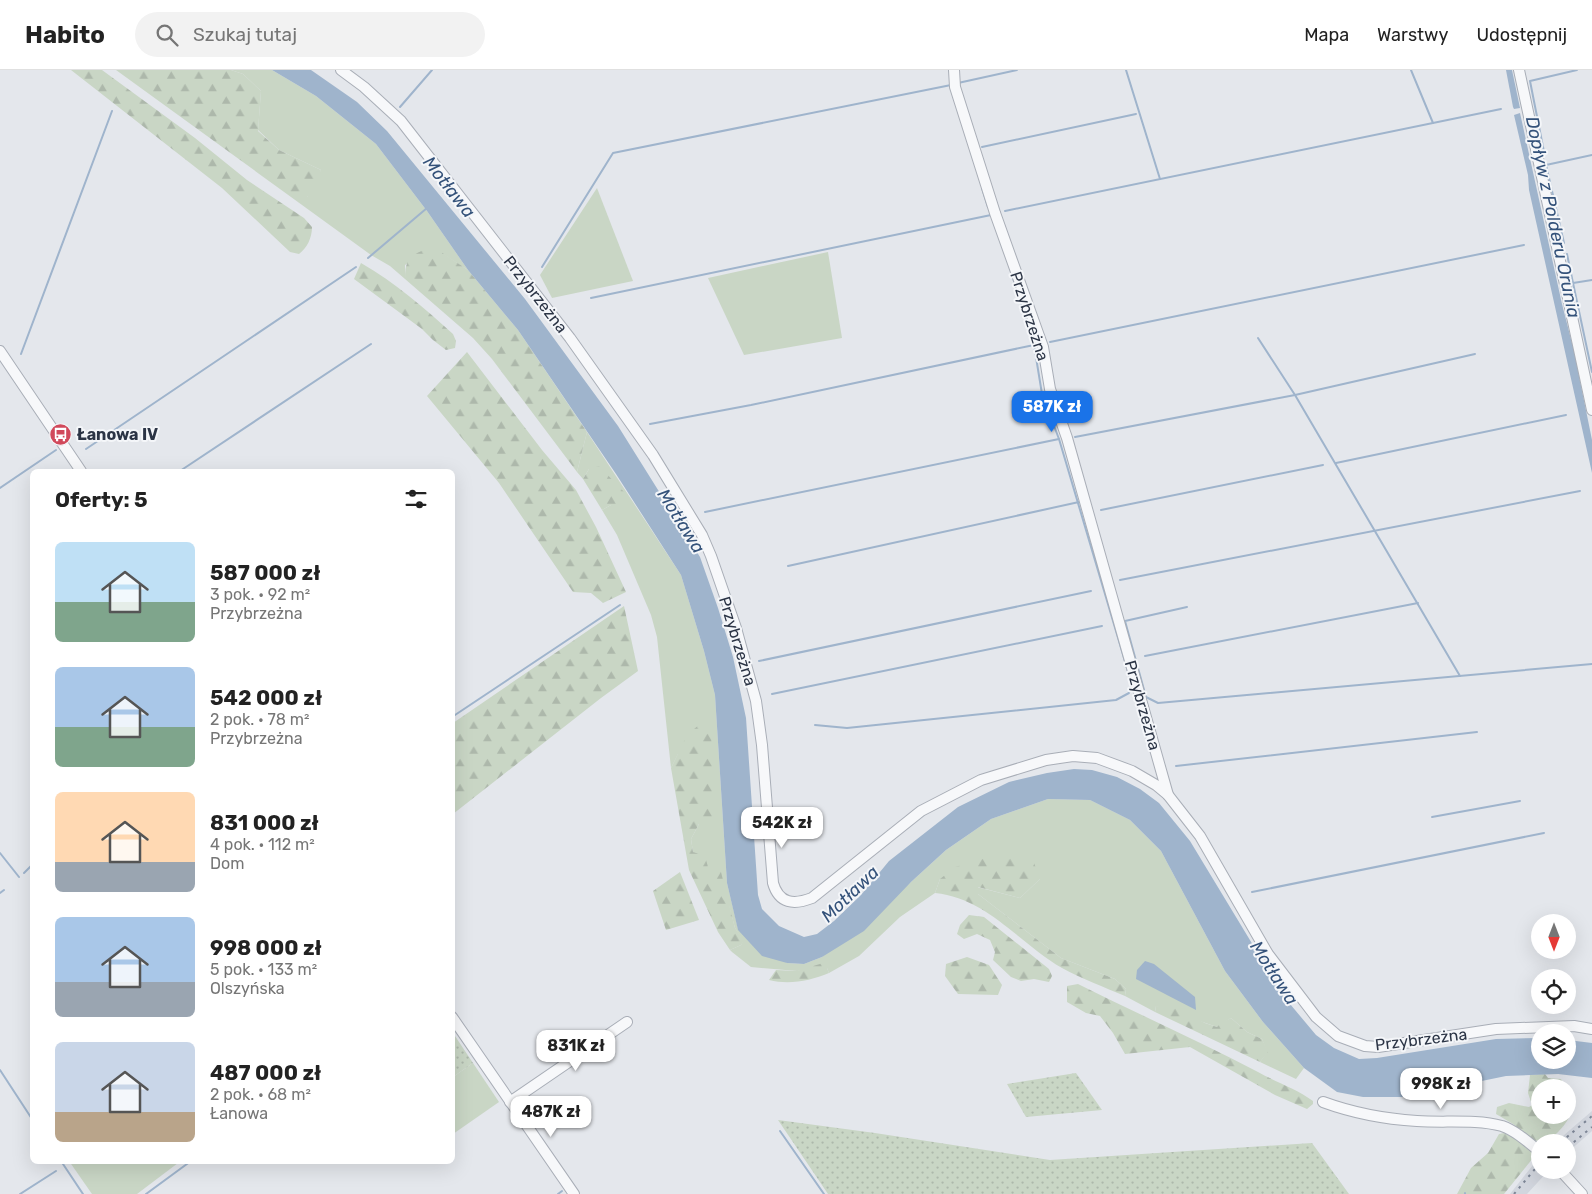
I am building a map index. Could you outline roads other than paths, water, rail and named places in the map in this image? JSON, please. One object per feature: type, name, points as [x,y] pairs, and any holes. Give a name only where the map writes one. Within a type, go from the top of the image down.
[{"type":"street","name":"Przybrzeżna","points":[[341,70],[371,93],[401,122],[564,330],[653,456],[702,535],[712,556],[736,628],[756,701],[762,745],[772,883],[775,892],[782,898],[790,902],[800,903],[812,898],[921,811],[981,780],[1046,760],[1073,756],[1097,758],[1132,771],[1156,785],[1168,795],[1200,836],[1268,954],[1316,1017],[1338,1036],[1360,1045],[1378,1047],[1496,1029],[1574,1026],[1592,1030]]},
{"type":"street","name":"Przybrzeżna","points":[[954,70],[955,87],[995,213],[1044,348],[1050,389],[1070,448],[1168,795]]},
{"type":"street","points":[[1519,70],[1592,410]]},
{"type":"street","points":[[0,351],[80,469]]},
{"type":"street","points":[[455,1021],[574,1194]]},
{"type":"street","points":[[510,1102],[627,1022]]},
{"type":"street","points":[[1323,1102],[1371,1116],[1415,1121],[1482,1123],[1502,1126],[1515,1132],[1531,1145]]},
{"type":"street","points":[[1568,1179],[1582,1194]]},
{"type":"water","points":[[272,70],[311,70],[357,102],[387,131],[525,299],[618,426],[700,557],[733,657],[746,718],[758,895],[762,909],[779,926],[804,937],[817,934],[834,921],[861,895],[889,861],[958,807],[1009,782],[1074,769],[1092,770],[1117,777],[1140,789],[1159,803],[1190,841],[1285,998],[1316,1035],[1334,1048],[1359,1059],[1377,1058],[1496,1039],[1531,1038],[1531,1069],[1576,1069],[1576,1041],[1592,1043],[1592,1078],[1558,1074],[1506,1076],[1404,1097],[1363,1097],[1337,1092],[1304,1068],[1263,1022],[1225,971],[1161,851],[1130,820],[1090,800],[1048,799],[991,819],[946,850],[911,882],[864,931],[822,957],[804,964],[787,963],[762,956],[738,930],[727,883],[715,695],[681,575],[616,474],[518,330],[468,270],[427,211],[376,144],[316,96]]},
{"type":"water","points":[[1506,70],[1512,70],[1520,108],[1514,109],[1513,107]]},
{"type":"water","points":[[1520,113],[1574,351],[1592,440],[1592,473],[1514,115]]},
{"type":"water","points":[[1145,961],[1154,964],[1195,997],[1196,1010],[1136,979],[1137,970]]},
{"type":"waterway","points":[[400,107],[432,70]]},
{"type":"waterway","points":[[958,83],[1017,70]]},
{"type":"waterway","points":[[1126,70],[1160,179]]},
{"type":"waterway","points":[[1411,70],[1433,123]]},
{"type":"waterway","name":"Dopływ z Polderu Orunia","points":[[1544,152],[1530,81],[1577,70]]},
{"type":"waterway","points":[[542,267],[613,153],[951,85]]},
{"type":"waterway","points":[[1005,211],[1501,109]]},
{"type":"waterway","points":[[21,354],[112,111]]},
{"type":"waterway","points":[[982,147],[1136,114]]},
{"type":"waterway","name":"Dopływ z Polderu Orunia","points":[[1564,243],[1546,165],[1592,155]]},
{"type":"waterway","points":[[982,188],[988,207]]},
{"type":"waterway","points":[[368,258],[427,208]]},
{"type":"waterway","points":[[591,298],[991,215]]},
{"type":"waterway","points":[[1050,342],[1524,245]]},
{"type":"waterway","name":"Dopływ z Polderu Orunia","points":[[1567,254],[1573,283],[1592,280]]},
{"type":"waterway","points":[[86,449],[356,267]]},
{"type":"waterway","points":[[1012,275],[1030,330]]},
{"type":"waterway","name":"Dopływ z Polderu Orunia","points":[[1573,283],[1592,372]]},
{"type":"waterway","points":[[1258,338],[1295,395],[1460,676]]},
{"type":"waterway","points":[[183,469],[371,344]]},
{"type":"waterway","points":[[650,424],[751,405],[1034,345],[1042,394],[1059,439],[1132,685],[1129,693],[1116,700],[847,728],[815,725]]},
{"type":"waterway","points":[[1075,437],[1295,395],[1475,354]]},
{"type":"waterway","points":[[1336,463],[1566,415]]},
{"type":"waterway","points":[[705,512],[1059,439]]},
{"type":"waterway","points":[[0,488],[56,450]]},
{"type":"waterway","points":[[1101,510],[1323,465]]},
{"type":"waterway","points":[[1120,580],[1580,491]]},
{"type":"waterway","points":[[788,566],[1079,502]]},
{"type":"waterway","points":[[759,661],[1091,591]]},
{"type":"waterway","points":[[1145,656],[1418,603]]},
{"type":"waterway","points":[[455,715],[620,605]]},
{"type":"waterway","points":[[1187,607],[1125,621],[1146,697],[1158,703],[1592,664]]},
{"type":"waterway","points":[[772,694],[1102,626]]},
{"type":"waterway","points":[[1176,766],[1477,732]]},
{"type":"waterway","points":[[1432,817],[1520,801]]},
{"type":"waterway","points":[[1252,892],[1544,833]]},
{"type":"waterway","points":[[0,853],[19,877]]},
{"type":"waterway","points":[[24,873],[30,867]]},
{"type":"waterway","points":[[0,893],[4,890]]},
{"type":"waterway","points":[[0,1070],[30,1116]]},
{"type":"waterway","points":[[780,1131],[824,1194]]},
{"type":"waterway","points":[[63,1164],[83,1194]]},
{"type":"waterway","points":[[146,1194],[187,1164]]},
{"type":"waterway","points":[[20,1194],[56,1171]]},
{"type":"waterway","points":[[558,1194],[562,1191]]},
{"type":"railway","points":[[1571,1134],[1592,1116]]},
{"type":"railway","points":[[1576,1140],[1592,1127]]},
{"type":"railway","points":[[1514,1194],[1531,1174]]},
{"type":"place","name":"Łanowa IV","points":[[61,434]]},
{"type":"water label","name":"Motława","points":[[449,187]]},
{"type":"water label","name":"Motława","points":[[681,521]]},
{"type":"water label","name":"Motława","points":[[850,894]]},
{"type":"water label","name":"Motława","points":[[1274,973]]}]
